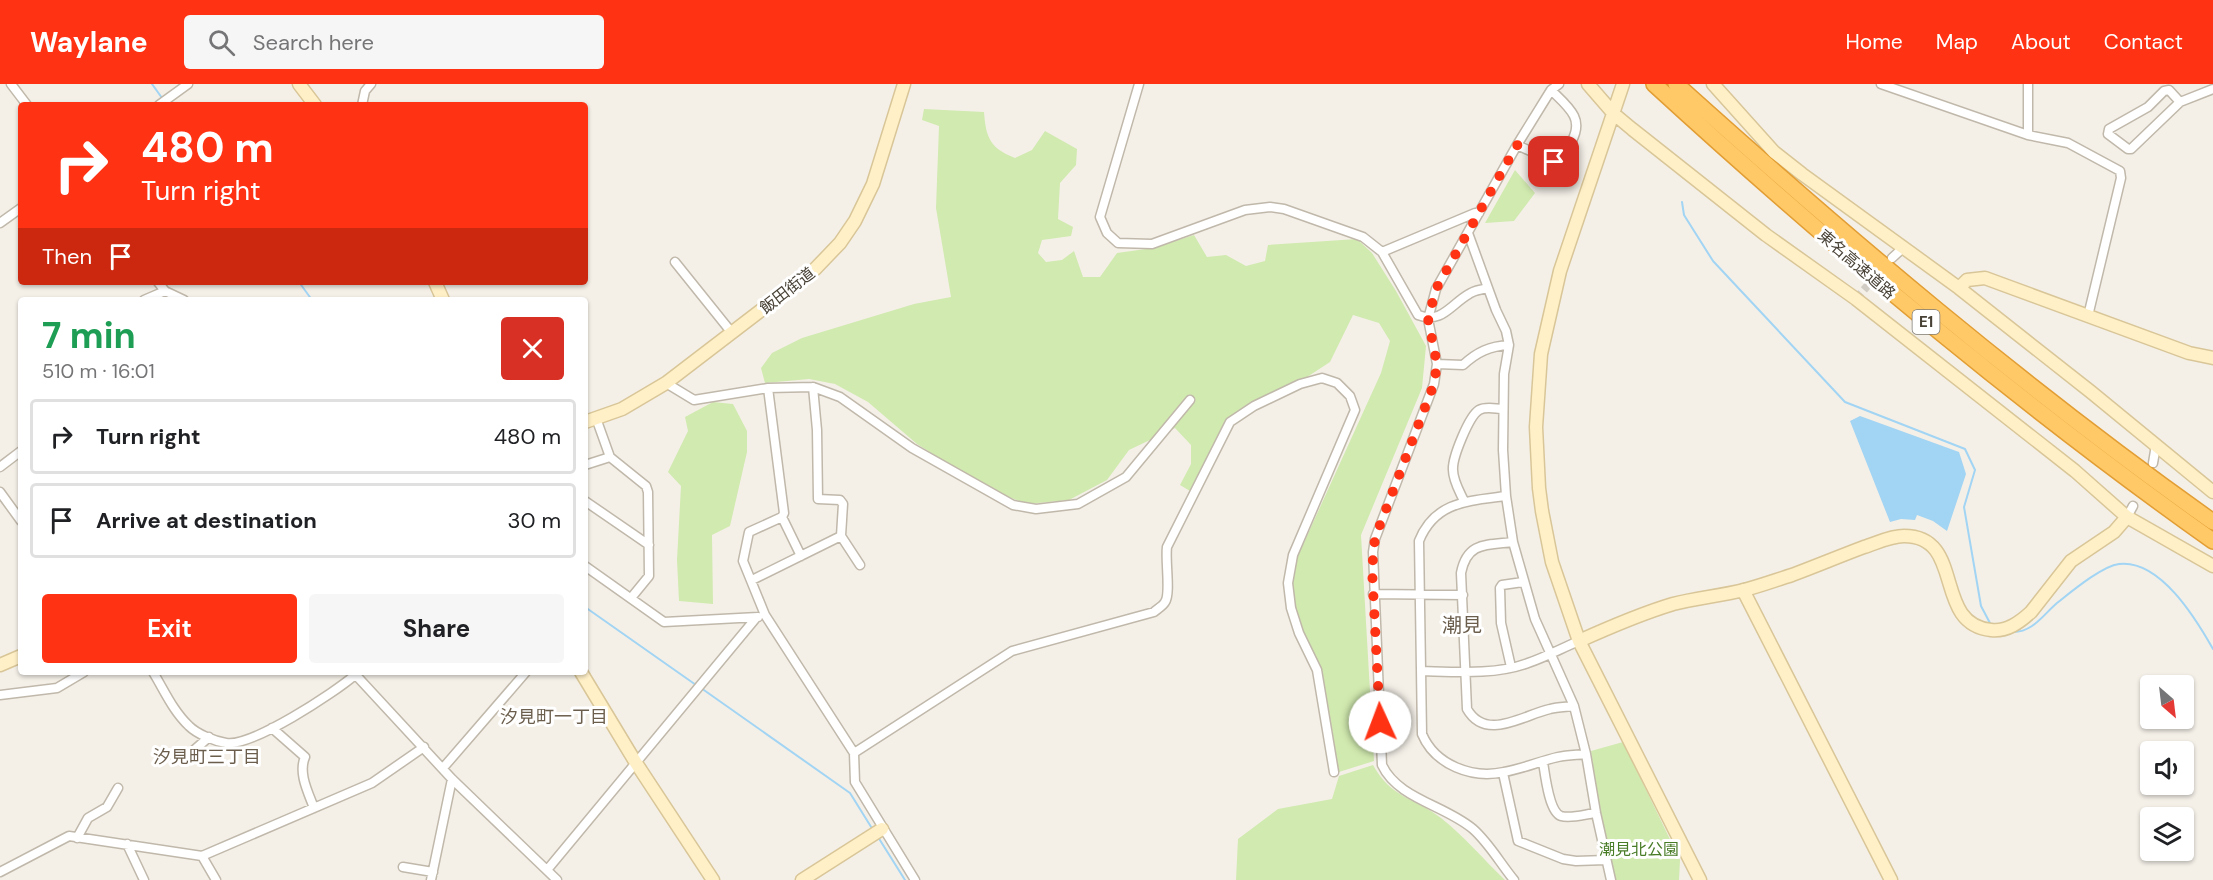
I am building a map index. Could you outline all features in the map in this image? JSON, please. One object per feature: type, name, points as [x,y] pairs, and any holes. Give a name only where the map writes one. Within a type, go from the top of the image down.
[{"type":"highway","name":"東名高速道路","points":[[1654,84],[1746,168],[1901,302],[2074,438],[2213,541]]},
{"type":"highway","name":"東名高速道路","points":[[1676,84],[1897,279],[2083,426],[2213,522]]},
{"type":"street","points":[[11,84],[25,102]]},
{"type":"street","points":[[163,102],[188,84]]},
{"type":"street","points":[[299,84],[313,102]]},
{"type":"street","name":"飯田街道","points":[[591,420],[622,409],[666,383],[815,269],[840,243],[855,221],[873,184],[904,84]]},
{"type":"street","points":[[1139,84],[1100,218],[1107,232],[1118,243],[1152,244],[1245,210],[1270,207],[1293,212],[1363,237],[1382,252],[1418,315],[1428,319],[1438,317],[1471,292],[1487,288]]},
{"type":"street","points":[[1514,880],[1472,828],[1445,810],[1400,787],[1389,779],[1385,772],[1382,765],[1372,569],[1375,538],[1434,384],[1437,364],[1428,319],[1436,289],[1517,145],[1551,90],[1559,84]]},
{"type":"street","points":[[1588,84],[1614,114],[1766,235],[1856,299],[2048,450],[2127,517],[2213,566]]},
{"type":"street","points":[[1623,84],[1560,272],[1540,354],[1536,427],[1542,511],[1552,562],[1579,641],[1700,880]]},
{"type":"street","points":[[1713,84],[1774,153],[1959,288],[2213,492]]},
{"type":"street","points":[[1881,84],[2028,135],[2068,142],[2120,171],[2121,178],[2088,316]]},
{"type":"street","points":[[2028,84],[2028,135]]},
{"type":"street","points":[[363,102],[367,85]]},
{"type":"street","points":[[2180,102],[2169,90],[2164,91],[2148,107],[2109,129],[2108,134],[2128,149],[2132,149],[2180,102],[2213,89]]},
{"type":"street","points":[[1517,145],[1554,162],[1563,155],[1571,141],[1576,124],[1574,116],[1551,90]]},
{"type":"street","points":[[0,223],[18,210]]},
{"type":"street","points":[[1382,252],[1479,213]]},
{"type":"street","points":[[1468,233],[1487,288],[1506,331],[1509,345],[1504,374],[1503,409],[1506,496],[1513,542],[1535,619],[1574,706],[1611,880]]},
{"type":"street","points":[[1892,258],[1904,247]]},
{"type":"street","points":[[675,262],[732,333]]},
{"type":"street","points":[[1959,288],[1967,280],[1985,278],[2188,353],[2213,358]]},
{"type":"street","points":[[160,285],[165,291],[178,297]]},
{"type":"street","points":[[151,297],[165,291]]},
{"type":"street","points":[[1437,364],[1463,365],[1473,356],[1493,346],[1509,345]]},
{"type":"street","points":[[854,753],[1012,651],[1154,612],[1166,601],[1169,589],[1165,561],[1167,547],[1230,422],[1263,401],[1300,384],[1322,378],[1337,383],[1350,396],[1355,410],[1293,555],[1287,583],[1291,608],[1299,633],[1317,670],[1334,772]]},
{"type":"street","points":[[666,383],[694,400],[768,388],[813,387],[840,397],[912,448],[1013,505],[1036,509],[1078,504],[1126,477],[1190,400]]},
{"type":"street","points":[[813,387],[817,430],[818,499],[840,500],[843,504],[841,536],[860,565]]},
{"type":"street","points":[[768,388],[784,513],[782,517],[801,556]]},
{"type":"street","points":[[1464,501],[1454,476],[1453,463],[1470,419],[1484,408],[1503,409]]},
{"type":"street","points":[[591,420],[610,457],[646,486],[648,492],[649,576],[632,598]]},
{"type":"street","points":[[2153,463],[2156,445]]},
{"type":"street","points":[[0,467],[18,453]]},
{"type":"street","points":[[588,464],[610,457]]},
{"type":"street","points":[[0,492],[18,517]]},
{"type":"street","points":[[1506,496],[1464,501],[1435,515],[1422,534],[1419,551],[1423,671],[1422,734],[1430,750],[1443,761],[1464,770],[1486,774],[1503,773],[1559,756],[1586,754]]},
{"type":"street","points":[[588,503],[648,545]]},
{"type":"street","points":[[1423,671],[1466,672],[1511,668],[1527,664],[1625,620],[1673,604],[1743,590],[1790,576],[1895,536],[1914,537],[1931,545],[1939,554],[1944,564],[1952,597],[1962,616],[1979,628],[2005,630],[2031,612],[2071,561],[2114,532],[2133,506]]},
{"type":"street","points":[[782,517],[747,534],[743,561],[752,580],[761,616],[854,753],[855,783],[915,880]]},
{"type":"street","points":[[752,580],[841,536]]},
{"type":"street","points":[[1513,542],[1482,546],[1468,553],[1464,560],[1461,573],[1467,709],[1475,720],[1484,724],[1512,723],[1551,709],[1574,706]]},
{"type":"street","points":[[588,568],[664,622],[761,616]]},
{"type":"street","points":[[1511,668],[1501,623],[1500,588],[1502,585],[1523,582]]},
{"type":"street","points":[[1743,590],[1892,880]]},
{"type":"street","points":[[1373,594],[1463,595]]},
{"type":"street","points":[[547,870],[761,616]]},
{"type":"street","points":[[0,665],[18,657]]},
{"type":"street","points":[[0,694],[57,688],[79,675]]},
{"type":"street","points":[[155,675],[172,705],[188,725],[209,737],[226,743],[239,742],[272,728],[335,691],[352,675]]},
{"type":"street","points":[[356,675],[452,779],[557,880]]},
{"type":"street","points":[[443,768],[523,675]]},
{"type":"street","points":[[583,675],[636,763],[713,880]]},
{"type":"street","points":[[272,728],[305,757],[301,765],[302,773],[314,808]]},
{"type":"street","points":[[185,758],[209,737]]},
{"type":"street","points":[[0,872],[69,836],[202,856],[372,783],[424,747]]},
{"type":"street","points":[[1543,762],[1550,800],[1557,814],[1563,817],[1596,813]]},
{"type":"street","points":[[1503,773],[1518,841],[1563,859],[1606,860]]},
{"type":"street","points":[[403,867],[432,876],[452,779]]},
{"type":"street","points":[[77,838],[88,818],[107,807],[118,788]]},
{"type":"street","points":[[802,880],[882,829]]},
{"type":"street","points":[[127,844],[144,880]]},
{"type":"street","points":[[202,856],[216,880]]},
{"type":"green space","points":[[924,109],[984,112],[986,129],[991,141],[1000,150],[1015,158],[1032,150],[1045,131],[1077,149],[1076,165],[1060,183],[1058,219],[1073,227],[1071,236],[1042,240],[1038,253],[1046,262],[1062,260],[1074,251],[1083,277],[1100,277],[1117,253],[1153,248],[1194,235],[1207,257],[1226,255],[1246,266],[1265,261],[1268,245],[1357,239],[1372,253],[1426,346],[1422,388],[1361,535],[1374,761],[1339,772],[1322,671],[1301,628],[1290,583],[1296,560],[1381,373],[1390,341],[1379,323],[1353,315],[1330,362],[1304,379],[1250,403],[1225,421],[1190,491],[1180,485],[1191,464],[1191,445],[1175,428],[1129,450],[1107,480],[1069,500],[1027,504],[990,490],[917,444],[868,402],[835,384],[809,379],[765,383],[761,368],[772,353],[802,338],[914,304],[951,297],[936,208],[939,126],[922,120]]},
{"type":"green space","points":[[1515,170],[1535,193],[1514,221],[1485,223]]},
{"type":"green space","points":[[713,402],[733,404],[747,431],[747,452],[730,526],[712,535],[713,604],[679,601],[677,560],[681,486],[668,472],[688,431],[685,417]]},
{"type":"green space","name":"潮見北公園","points":[[1623,742],[1680,860],[1679,880],[1614,880],[1599,813],[1591,751]]},
{"type":"green space","points":[[1373,765],[1380,776],[1396,791],[1441,818],[1505,880],[1236,880],[1238,839],[1278,809],[1332,799],[1339,776]]},
{"type":"water","points":[[1860,416],[1959,452],[1966,474],[1947,531],[1933,521],[1917,515],[1915,520],[1901,519],[1890,522],[1850,421]]},
{"type":"waterway","points":[[152,84],[165,102]]},
{"type":"waterway","points":[[1682,202],[1684,215],[1713,261],[1845,402],[1965,449],[1975,470],[1964,507],[1981,606],[1991,625]]},
{"type":"waterway","points":[[301,285],[310,297]]},
{"type":"waterway","points":[[2013,632],[2032,626],[2057,603],[2104,569],[2119,564],[2134,565],[2149,571],[2175,593],[2197,622],[2213,649]]},
{"type":"waterway","points":[[588,609],[696,685]]},
{"type":"waterway","points":[[701,688],[850,793],[873,830]]},
{"type":"waterway","points":[[878,837],[905,880]]},
{"type":"tunnel","points":[[1856,299],[1876,276]]},
{"type":"district","name":"潮見","points":[[1462,625]]},
{"type":"district","name":"汐見町一丁目","points":[[554,717]]},
{"type":"district","name":"汐見町三丁目","points":[[207,757]]},
{"type":"route","points":[[1380,722],[1373,552],[1375,538],[1434,384],[1437,364],[1428,319],[1436,289],[1517,145],[1554,162]]}]
